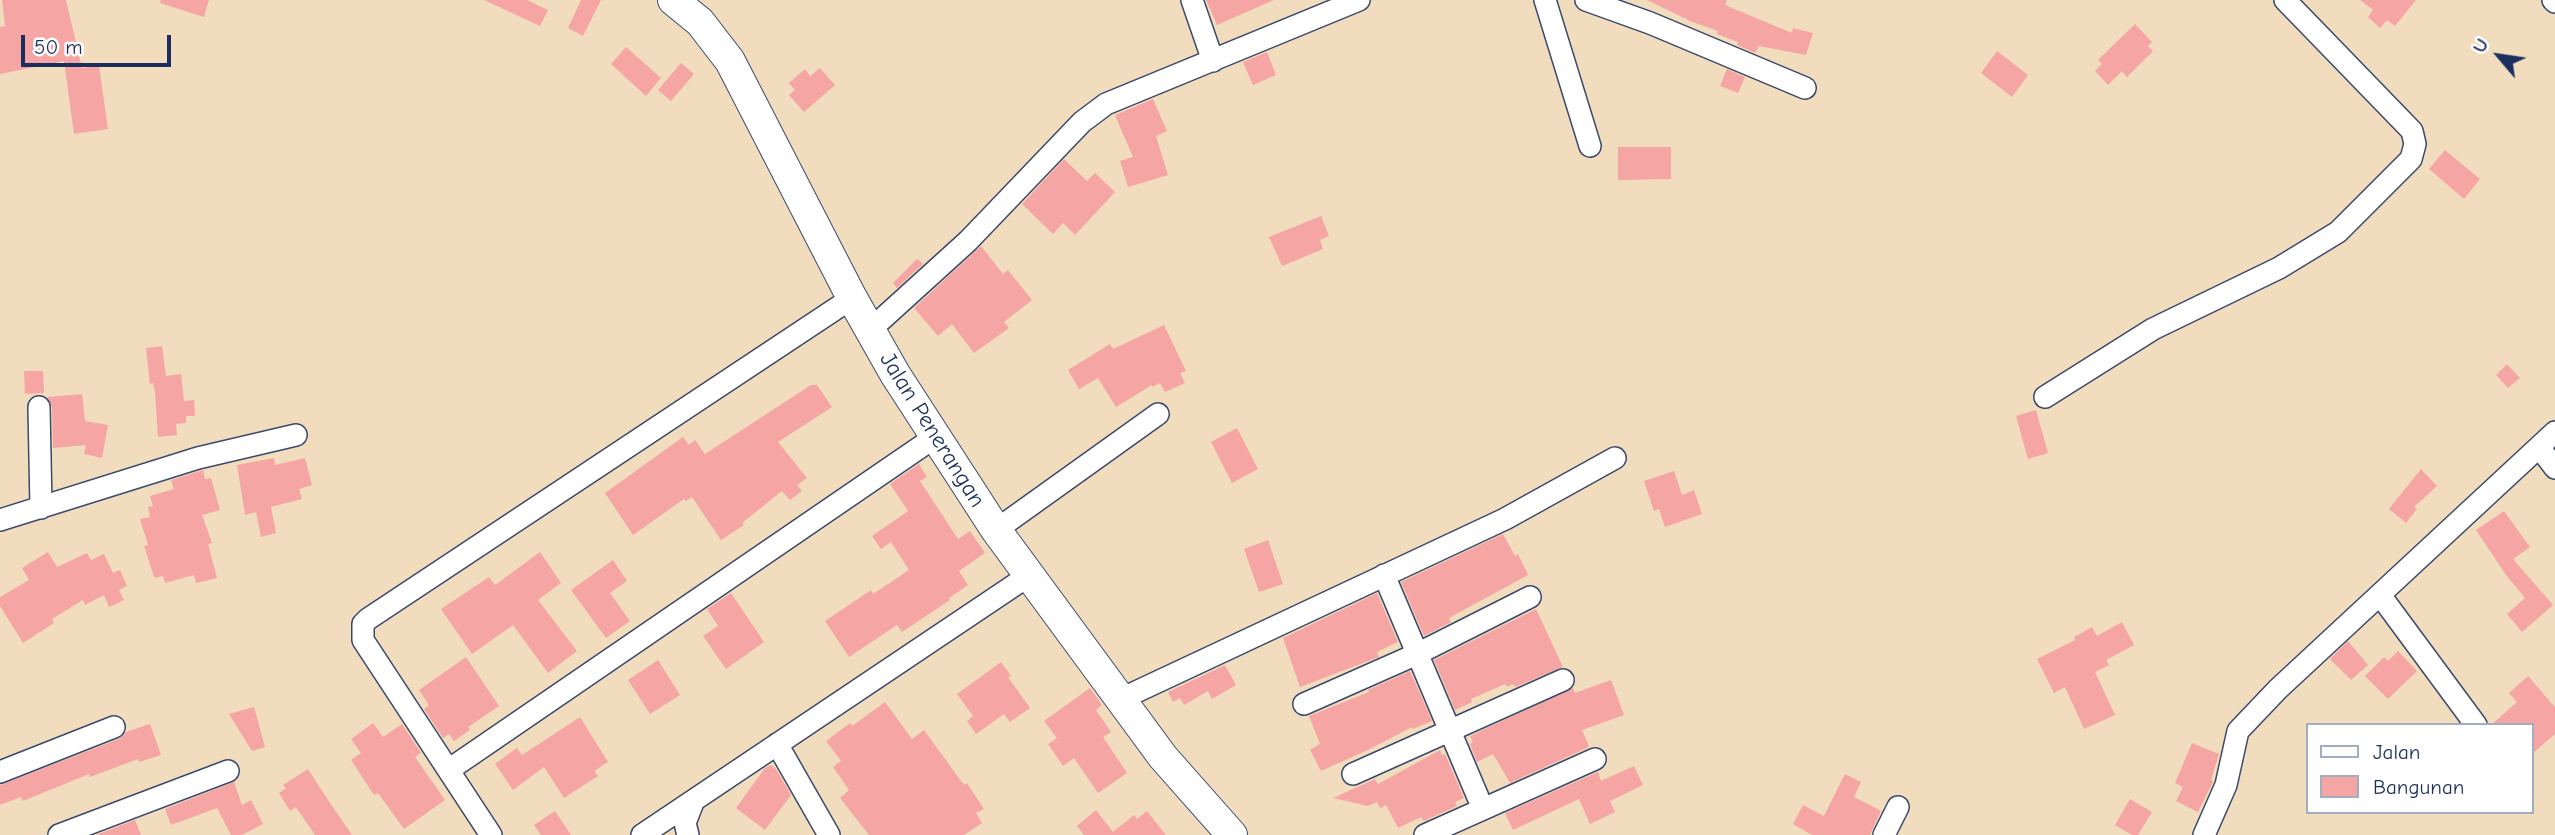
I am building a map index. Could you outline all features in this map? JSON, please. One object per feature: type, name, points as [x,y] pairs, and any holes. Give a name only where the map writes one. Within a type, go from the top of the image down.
[{"type":"street","name":"Jalan Penerangan","points":[[673,0],[700,22],[730,61],[870,330],[934,437],[996,530],[1163,757],[1232,835]]},
{"type":"street","points":[[1192,0],[1213,61]]},
{"type":"street","points":[[870,330],[968,241],[1082,122],[1106,104],[1359,0]]},
{"type":"street","points":[[1545,0],[1590,146]]},
{"type":"street","points":[[1586,0],[1650,23],[1805,88]]},
{"type":"street","points":[[2045,397],[2153,329],[2279,268],[2338,232],[2411,159],[2415,144],[2412,131],[2285,0]]},
{"type":"street","points":[[491,835],[363,640],[362,629],[368,618],[852,298]]},
{"type":"street","points":[[39,407],[41,508]]},
{"type":"street","points":[[996,530],[1158,414]]},
{"type":"street","points":[[2204,835],[2226,785],[2238,731],[2278,689],[2555,432]]},
{"type":"street","points":[[0,520],[198,458],[296,435]]},
{"type":"street","points":[[450,769],[934,437]]},
{"type":"street","points":[[2539,447],[2555,468]]},
{"type":"street","points":[[1121,699],[1505,519],[1615,458]]},
{"type":"street","points":[[1384,575],[1483,809]]},
{"type":"street","points":[[642,835],[1028,576]]},
{"type":"street","points":[[2380,595],[2475,723]]},
{"type":"street","points":[[1304,704],[1417,654],[1530,597]]},
{"type":"street","points":[[1353,775],[1563,680]]},
{"type":"street","points":[[0,772],[114,727]]},
{"type":"street","points":[[777,744],[829,835]]},
{"type":"street","points":[[1424,835],[1595,759]]},
{"type":"street","points":[[60,835],[228,771]]},
{"type":"street","points":[[688,835],[685,823],[694,800]]},
{"type":"street","points":[[1884,835],[1898,807]]},
{"type":"building","points":[[2,0],[66,0],[82,68],[99,66],[108,129],[74,134],[64,61],[0,74],[0,27],[5,26]]},
{"type":"building","points":[[161,0],[209,0],[204,17],[160,3]]},
{"type":"building","points":[[484,0],[527,0],[548,10],[540,26]]},
{"type":"building","points":[[581,0],[601,0],[583,36],[568,28]]},
{"type":"building","points":[[1206,0],[1274,0],[1217,25]]},
{"type":"building","points":[[1647,0],[1727,0],[1725,5],[1792,33],[1793,28],[1813,33],[1806,55],[1759,46],[1755,53],[1737,45],[1738,42],[1717,34],[1718,31]]},
{"type":"building","points":[[2360,0],[2416,0],[2395,26],[2387,20],[2380,28],[2368,17],[2373,10]]},
{"type":"building","points":[[2135,24],[2152,42],[2148,46],[2153,51],[2127,77],[2122,71],[2108,85],[2095,71],[2102,64],[2098,60]]},
{"type":"building","points":[[626,47],[661,78],[646,96],[611,64]]},
{"type":"building","points":[[1997,51],[2028,75],[2012,97],[1981,73]]},
{"type":"building","points":[[1267,52],[1276,75],[1253,85],[1243,62]]},
{"type":"building","points":[[681,63],[694,74],[671,101],[658,90]]},
{"type":"building","points":[[820,68],[835,85],[804,112],[789,95],[795,90],[789,83],[805,69],[810,76]]},
{"type":"building","points":[[1727,69],[1745,77],[1738,93],[1720,86]]},
{"type":"building","points":[[1153,99],[1167,131],[1156,136],[1168,175],[1128,187],[1120,161],[1133,157],[1115,115]]},
{"type":"building","points":[[1618,147],[1671,147],[1671,179],[1618,180]]},
{"type":"building","points":[[2445,150],[2480,179],[2464,199],[2429,169]]},
{"type":"building","points":[[1064,159],[1087,181],[1095,173],[1115,192],[1075,235],[1063,223],[1053,234],[1022,204]]},
{"type":"building","points":[[1321,216],[1329,236],[1320,240],[1323,249],[1282,266],[1269,237]]},
{"type":"building","points":[[981,246],[1003,274],[1008,270],[1032,300],[1004,322],[1009,328],[974,353],[952,324],[938,336],[914,308]]},
{"type":"building","points":[[917,259],[923,264],[897,288],[893,283]]},
{"type":"building","points":[[1164,325],[1186,371],[1180,373],[1185,383],[1165,392],[1160,383],[1152,385],[1116,407],[1098,378],[1079,389],[1068,370],[1110,344],[1113,349]]},
{"type":"building","points":[[162,346],[166,376],[181,374],[184,401],[194,400],[195,416],[186,416],[186,423],[176,424],[177,435],[158,437],[155,393],[153,383],[150,384],[146,348]]},
{"type":"building","points":[[2507,364],[2520,378],[2508,388],[2496,375]]},
{"type":"building","points":[[24,371],[43,371],[44,393],[25,394]]},
{"type":"building","points":[[811,385],[817,385],[832,407],[778,442],[807,478],[797,485],[802,491],[790,500],[782,491],[742,523],[744,525],[721,540],[692,497],[686,501],[684,499],[633,535],[605,493],[683,437],[689,445],[695,440],[705,454]]},
{"type":"building","points":[[82,394],[85,421],[108,425],[102,458],[84,454],[86,445],[53,448],[52,407],[47,397]]},
{"type":"building","points":[[2036,410],[2048,453],[2028,459],[2016,416]]},
{"type":"building","points":[[1237,428],[1258,469],[1232,483],[1211,442]]},
{"type":"building","points":[[274,458],[275,465],[305,458],[312,485],[299,489],[302,499],[271,507],[276,533],[261,537],[256,512],[245,515],[237,465]]},
{"type":"building","points":[[919,464],[927,477],[920,481],[958,539],[970,531],[985,553],[959,571],[968,585],[949,598],[950,600],[902,632],[897,625],[849,657],[825,621],[871,590],[873,594],[909,570],[891,542],[881,549],[872,536],[908,511],[890,484]]},
{"type":"building","points":[[2421,469],[2437,486],[2414,507],[2417,509],[2406,523],[2389,509]]},
{"type":"building","points":[[203,470],[205,479],[211,478],[220,510],[202,515],[212,543],[208,544],[217,578],[196,583],[194,575],[165,583],[163,576],[155,578],[153,574],[144,546],[148,545],[140,519],[150,517],[148,507],[153,506],[150,496],[174,489],[171,480]]},
{"type":"building","points":[[1674,471],[1682,495],[1694,490],[1702,514],[1665,527],[1659,509],[1654,511],[1644,481]]},
{"type":"building","points":[[2504,511],[2530,547],[2513,559],[2553,605],[2522,632],[2507,614],[2525,598],[2476,530]]},
{"type":"building","points":[[1503,534],[1515,556],[1518,554],[1528,575],[1449,618],[1451,622],[1424,636],[1401,582]]},
{"type":"building","points":[[1268,540],[1283,584],[1259,592],[1244,549]]},
{"type":"building","points":[[48,552],[57,567],[87,553],[91,560],[104,554],[113,573],[120,570],[127,586],[119,590],[124,600],[109,607],[104,595],[85,605],[83,600],[52,619],[54,623],[23,643],[0,606],[0,597],[29,580],[22,568]]},
{"type":"building","points":[[540,552],[561,583],[538,600],[577,651],[548,673],[513,625],[472,654],[441,609],[489,577],[495,585]]},
{"type":"building","points":[[613,560],[627,581],[610,593],[630,621],[606,638],[571,590]]},
{"type":"building","points":[[731,593],[764,642],[726,669],[703,636],[718,626],[707,609]]},
{"type":"building","points":[[1377,593],[1398,642],[1377,652],[1379,657],[1300,687],[1283,638]]},
{"type":"building","points":[[1536,609],[1563,667],[1515,687],[1513,684],[1507,687],[1505,684],[1471,699],[1472,702],[1455,710],[1434,660]]},
{"type":"building","points":[[2122,622],[2134,645],[2106,660],[2109,665],[2095,672],[2115,715],[2084,729],[2065,687],[2054,693],[2037,659],[2075,640],[2074,637],[2092,627],[2097,636]]},
{"type":"building","points":[[2348,641],[2368,665],[2351,680],[2330,659]]},
{"type":"building","points":[[2398,651],[2417,671],[2388,699],[2365,676],[2384,657],[2388,661]]},
{"type":"building","points":[[466,657],[499,706],[468,727],[470,730],[454,741],[449,734],[443,738],[424,709],[429,705],[419,690]]},
{"type":"building","points":[[658,660],[680,695],[650,714],[628,680]]},
{"type":"building","points":[[1001,662],[1030,708],[1010,722],[1004,714],[976,734],[967,721],[973,716],[957,694]]},
{"type":"building","points":[[1225,665],[1236,685],[1212,699],[1208,691],[1184,705],[1180,698],[1173,702],[1168,692]]},
{"type":"building","points":[[1410,671],[1432,721],[1413,729],[1412,727],[1321,771],[1310,750],[1320,744],[1309,716],[1369,692],[1368,690]]},
{"type":"building","points":[[2528,676],[2555,707],[2555,734],[2534,752],[2534,723],[2493,723],[2517,702],[2509,693]]},
{"type":"building","points":[[1611,680],[1624,715],[1582,730],[1589,746],[1587,748],[1510,783],[1493,754],[1477,762],[1470,736],[1573,688],[1575,693]]},
{"type":"building","points":[[1090,688],[1102,705],[1096,710],[1111,732],[1103,737],[1127,773],[1098,793],[1074,758],[1063,766],[1048,744],[1057,738],[1044,721]]},
{"type":"building","points":[[885,702],[912,739],[924,730],[964,785],[967,783],[984,809],[976,813],[982,823],[964,835],[869,835],[840,798],[849,790],[833,767],[841,761],[826,741]]},
{"type":"building","points":[[254,707],[265,747],[252,751],[229,714]]},
{"type":"building","points":[[580,717],[608,762],[594,771],[598,776],[564,798],[544,767],[513,790],[495,764],[517,748],[522,755]]},
{"type":"building","points":[[373,723],[383,737],[402,724],[421,753],[415,757],[445,800],[404,829],[378,793],[374,795],[351,760],[361,753],[351,739]]},
{"type":"building","points":[[150,724],[161,755],[139,762],[138,759],[90,777],[89,774],[23,801],[21,797],[0,805],[0,785],[119,739],[126,732]]},
{"type":"building","points":[[2192,743],[2219,754],[2211,780],[2213,782],[2198,812],[2176,801],[2183,787],[2175,783]]},
{"type":"building","points":[[1440,750],[1442,755],[1445,754],[1464,798],[1455,802],[1457,806],[1424,821],[1421,817],[1398,828],[1386,805],[1380,808],[1377,802],[1368,806],[1333,798],[1375,779],[1378,784]]},
{"type":"building","points":[[771,765],[791,795],[765,830],[736,808],[765,768]]},
{"type":"building","points":[[1634,766],[1643,785],[1610,801],[1615,812],[1590,824],[1579,799],[1513,830],[1505,813],[1598,772],[1601,781]]},
{"type":"building","points":[[308,769],[352,835],[315,835],[296,807],[290,811],[279,793],[286,788],[283,785]]},
{"type":"building","points":[[1845,774],[1861,782],[1854,797],[1881,811],[1870,835],[1812,835],[1793,824],[1803,805],[1824,816]]},
{"type":"building","points":[[234,782],[242,805],[251,800],[263,824],[242,835],[231,835],[217,808],[171,825],[165,809]]},
{"type":"building","points":[[2130,799],[2152,812],[2138,835],[2132,835],[2115,825]]},
{"type":"building","points":[[1096,810],[1113,832],[1134,815],[1137,819],[1147,811],[1166,835],[1084,835],[1077,826]]},
{"type":"building","points":[[555,811],[571,835],[541,835],[534,825]]},
{"type":"building","points":[[135,820],[141,835],[96,835]]}]
